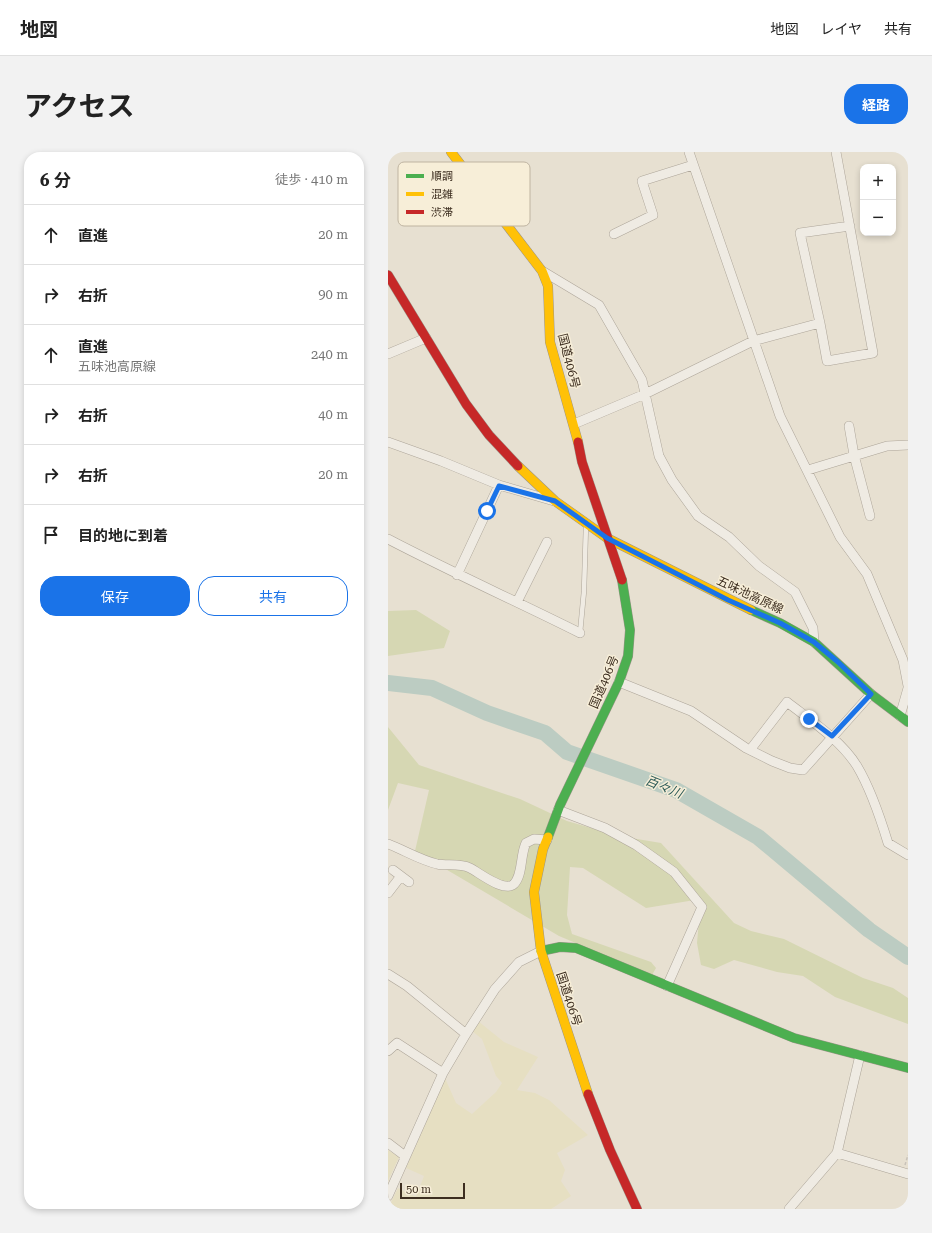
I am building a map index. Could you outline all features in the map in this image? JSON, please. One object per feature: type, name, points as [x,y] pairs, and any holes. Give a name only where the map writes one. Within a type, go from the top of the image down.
[{"type":"main road","name":"国道406号","points":[[451,152],[459,162]]},
{"type":"main road","name":"国道406号","points":[[508,226],[542,271],[548,286],[550,342],[574,424],[582,462],[622,581],[630,630],[628,656],[619,682],[559,808],[547,840],[534,892],[541,951],[594,1112],[620,1176],[637,1209]]},
{"type":"main road","name":"五味池高原線","points":[[388,275],[466,404],[489,435],[520,468],[555,501],[607,538],[728,600],[780,623],[814,642],[838,662],[871,694],[908,722]]},
{"type":"main road","points":[[541,951],[560,947],[576,948],[794,1038],[908,1068]]},
{"type":"street","points":[[689,152],[780,416],[840,537],[868,574],[903,660],[908,687],[900,716]]},
{"type":"street","points":[[836,152],[850,226],[873,353],[827,361],[800,233],[850,226]]},
{"type":"street","points":[[614,234],[653,214],[642,181],[693,165]]},
{"type":"street","points":[[542,271],[599,305],[642,380],[659,456],[672,480],[698,516],[729,537],[759,566],[795,592],[812,628],[814,642]]},
{"type":"street","points":[[574,424],[645,394],[753,341],[820,323]]},
{"type":"street","points":[[388,354],[426,338]]},
{"type":"street","points":[[850,426],[854,455],[870,516]]},
{"type":"street","points":[[388,442],[441,461],[499,486],[555,501]]},
{"type":"street","points":[[808,470],[886,446],[908,445]]},
{"type":"street","points":[[457,575],[499,486]]},
{"type":"street","points":[[388,539],[457,575],[580,633]]},
{"type":"street","points":[[517,602],[547,542]]},
{"type":"street","points":[[619,682],[691,711],[750,750],[772,761],[790,768],[804,770],[832,736],[871,694]]},
{"type":"street","points":[[750,750],[787,702],[832,736],[857,765],[880,819],[888,843],[908,855]]},
{"type":"street","points":[[559,808],[605,828],[636,845],[674,872],[702,907],[667,986]]},
{"type":"street","points":[[388,844],[437,864],[450,864],[469,867],[501,886],[508,886],[513,885],[519,877],[522,852],[526,843],[534,839],[547,840]]},
{"type":"street","points":[[393,870],[410,882]]},
{"type":"street","points":[[388,893],[402,876]]},
{"type":"street","points":[[388,1196],[443,1073],[466,1034],[495,989],[519,962],[541,951]]},
{"type":"street","points":[[388,974],[407,986],[466,1034]]},
{"type":"street","points":[[388,1050],[397,1043],[443,1073]]},
{"type":"street","points":[[789,1209],[837,1153],[860,1055]]},
{"type":"street","points":[[388,1143],[405,1156]]},
{"type":"street","points":[[837,1153],[908,1174]]},
{"type":"lane","points":[[580,633],[584,591],[586,523]]},
{"type":"shaded area","points":[[478,1021],[504,1042],[538,1057],[517,1090],[535,1093],[549,1100],[588,1135],[557,1153],[565,1170],[561,1181],[571,1196],[551,1209],[388,1209],[398,1188],[416,1197],[424,1176],[406,1168],[445,1078],[456,1103],[472,1114],[496,1092],[502,1083],[496,1076],[482,1039],[472,1031]]},
{"type":"shaded area","points":[[388,1150],[399,1157],[388,1181]]},
{"type":"green space","points":[[416,610],[450,631],[444,648],[388,656],[388,611]]},
{"type":"green space","points":[[388,727],[419,765],[520,799],[567,821],[619,836],[661,843],[734,923],[751,931],[784,939],[863,978],[893,988],[908,998],[908,1024],[835,997],[803,976],[777,972],[734,960],[714,969],[701,965],[697,943],[701,899],[646,908],[583,868],[570,867],[567,915],[572,934],[651,962],[656,968],[652,975],[559,936],[415,851],[429,790],[398,783],[388,810]]},
{"type":"waterway","name":"百々川","points":[[388,683],[432,688],[487,713],[545,733],[567,752],[676,790],[758,837],[869,930],[908,957]]},
{"type":"traffic: fast","points":[[548,837],[560,805],[619,682],[628,656],[630,630],[622,580]]},
{"type":"traffic: fast","points":[[751,610],[780,623],[814,642],[871,694],[908,722]]},
{"type":"traffic: fast","points":[[541,951],[560,947],[576,948],[794,1038],[908,1068]]},
{"type":"traffic: slow","points":[[451,152],[459,162]]},
{"type":"traffic: slow","points":[[508,226],[542,271],[548,286],[550,342],[578,442]]},
{"type":"traffic: slow","points":[[518,466],[555,501],[607,538],[751,610]]},
{"type":"traffic: slow","points":[[548,837],[543,849],[534,892],[541,951],[588,1094]]},
{"type":"traffic: jam","points":[[388,275],[466,404],[489,435],[518,466]]},
{"type":"traffic: jam","points":[[578,442],[582,462],[622,580]]},
{"type":"traffic: jam","points":[[588,1094],[610,1150],[637,1209]]},
{"type":"route","points":[[487,511],[499,486],[524,494],[555,501],[607,538],[728,600],[780,623],[814,642],[838,662],[871,694],[832,736],[809,719]]}]
